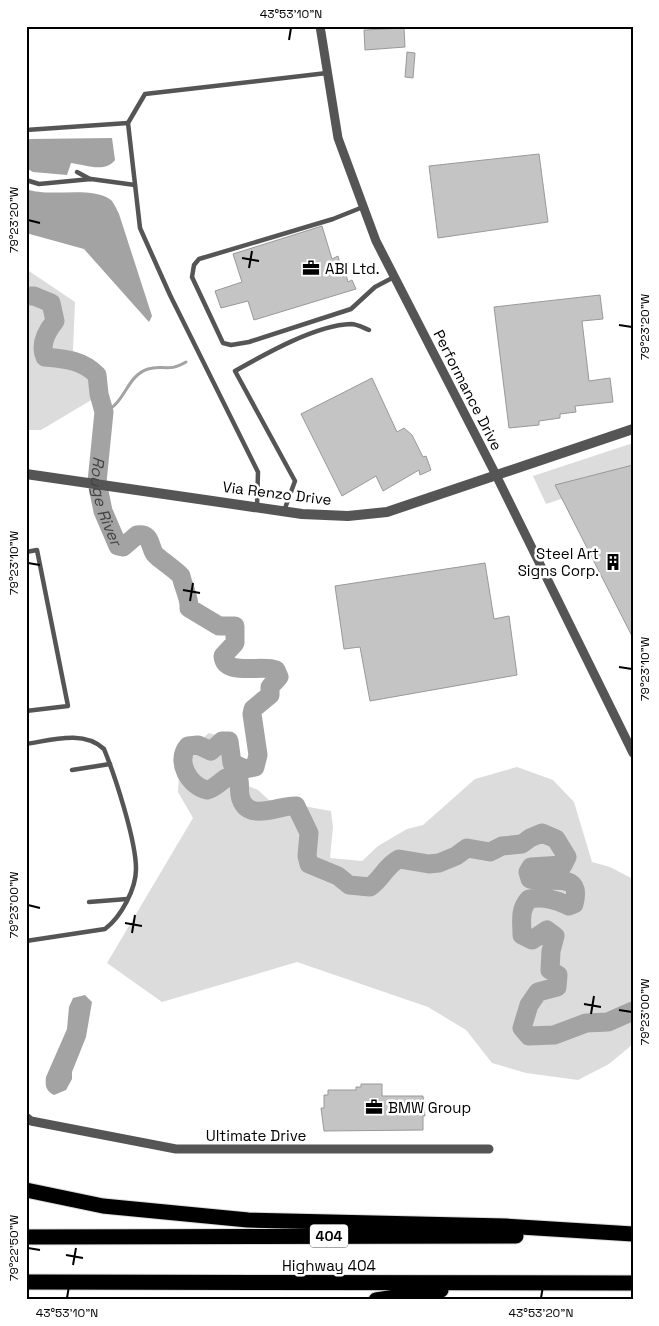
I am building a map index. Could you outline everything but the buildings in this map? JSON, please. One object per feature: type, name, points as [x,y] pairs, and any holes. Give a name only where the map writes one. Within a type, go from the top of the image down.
[{"type":"highway","points":[[26,1190],[103,1206],[248,1220],[505,1226],[633,1235]]},
{"type":"highway","name":"Highway 404","points":[[26,1237],[633,1235]]},
{"type":"highway","name":"Highway 404","points":[[26,1282],[633,1283]]},
{"type":"highway","points":[[376,1300],[496,1282]]},
{"type":"street","name":"Performance Drive","points":[[320,26],[338,138],[376,241],[496,475],[633,753]]},
{"type":"street","name":"Via Renzo Drive","points":[[26,474],[284,511],[348,516],[387,512],[633,429]]},
{"type":"street","name":"Ultimate Drive","points":[[26,1117],[31,1121],[176,1149],[489,1149]]},
{"type":"lane","points":[[257,507],[258,472],[170,295],[140,228],[128,123],[145,94],[327,73]]},
{"type":"lane","points":[[26,130],[128,123]]},
{"type":"lane","points":[[77,172],[91,179]]},
{"type":"lane","points":[[26,180],[39,184],[91,179],[135,186]]},
{"type":"lane","points":[[363,207],[333,219],[199,258],[194,264],[192,277],[224,343],[231,345],[249,342],[352,309],[375,287],[394,277]]},
{"type":"lane","points":[[284,511],[295,481],[235,371],[284,344],[335,327],[352,324],[369,330]]},
{"type":"lane","points":[[26,552],[37,550],[68,706],[26,711]]},
{"type":"lane","points":[[26,744],[68,738],[91,740],[104,749],[133,847],[136,869],[127,899],[115,922],[105,929],[26,941]]},
{"type":"lane","points":[[72,770],[110,764]]},
{"type":"lane","points":[[89,902],[127,899]]},
{"type":"shaded area","points":[[112,138],[115,160],[106,166],[95,167],[71,163],[67,175],[33,172],[26,168],[26,141],[29,139]]},
{"type":"shaded area","points":[[26,189],[47,192],[93,193],[111,200],[119,214],[152,316],[149,322],[84,249],[26,233]]},
{"type":"shaded area","points":[[26,269],[75,302],[73,350],[98,396],[41,430],[26,430]]},
{"type":"shaded area","points":[[633,443],[633,475],[546,504],[533,476]]},
{"type":"shaded area","points":[[209,733],[229,739],[237,781],[258,790],[269,800],[331,811],[333,827],[330,858],[362,861],[378,846],[407,829],[423,825],[475,779],[517,767],[553,780],[574,802],[592,862],[610,867],[631,878],[633,882],[633,1044],[609,1064],[578,1080],[526,1073],[492,1063],[466,1030],[428,1007],[297,962],[162,1002],[107,963],[193,818],[178,792],[180,757]]},
{"type":"shaded area","points":[[85,995],[92,1002],[86,1037],[72,1072],[72,1079],[66,1090],[54,1095],[47,1088],[46,1077],[67,1029],[69,1007],[73,998]]},
{"type":"waterway","name":"Rouge River","points":[[26,296],[34,296],[51,303],[55,321],[43,343],[45,357],[79,363],[97,375],[99,394],[104,412],[97,482],[103,511],[118,546],[123,547],[137,535],[147,537],[155,555],[181,576],[189,608],[219,626],[235,626],[235,643],[223,656],[225,662],[237,668],[276,670],[279,677],[270,687],[270,695],[253,709],[252,714],[258,755],[255,767],[245,769],[232,763],[229,741],[222,741],[211,751],[198,745],[188,746],[184,752],[184,765],[186,772],[195,784],[207,790],[229,777],[238,776],[241,799],[245,806],[251,810],[266,811],[296,806],[309,833],[307,856],[309,864],[338,876],[349,885],[370,887],[390,865],[399,859],[429,864],[439,863],[456,856],[467,848],[490,852],[502,846],[522,844],[542,833],[556,839],[567,857],[563,865],[531,867],[528,872],[530,879],[570,882],[574,886],[576,893],[574,904],[569,906],[550,899],[534,898],[529,899],[524,907],[522,935],[532,940],[547,930],[555,936],[551,951],[550,970],[558,975],[557,987],[538,992],[529,1005],[522,1028],[529,1036],[554,1035],[586,1023],[608,1022],[633,1011]]},
{"type":"waterway","points":[[104,412],[117,402],[130,383],[141,372],[158,367],[175,367],[186,362]]},
{"type":"place","name":"ABI Ltd.","points":[[311,268]]},
{"type":"place","name":"Steel Art Signs Corp.","points":[[613,562]]},
{"type":"place","name":"BMW Group","points":[[374,1107]]}]
